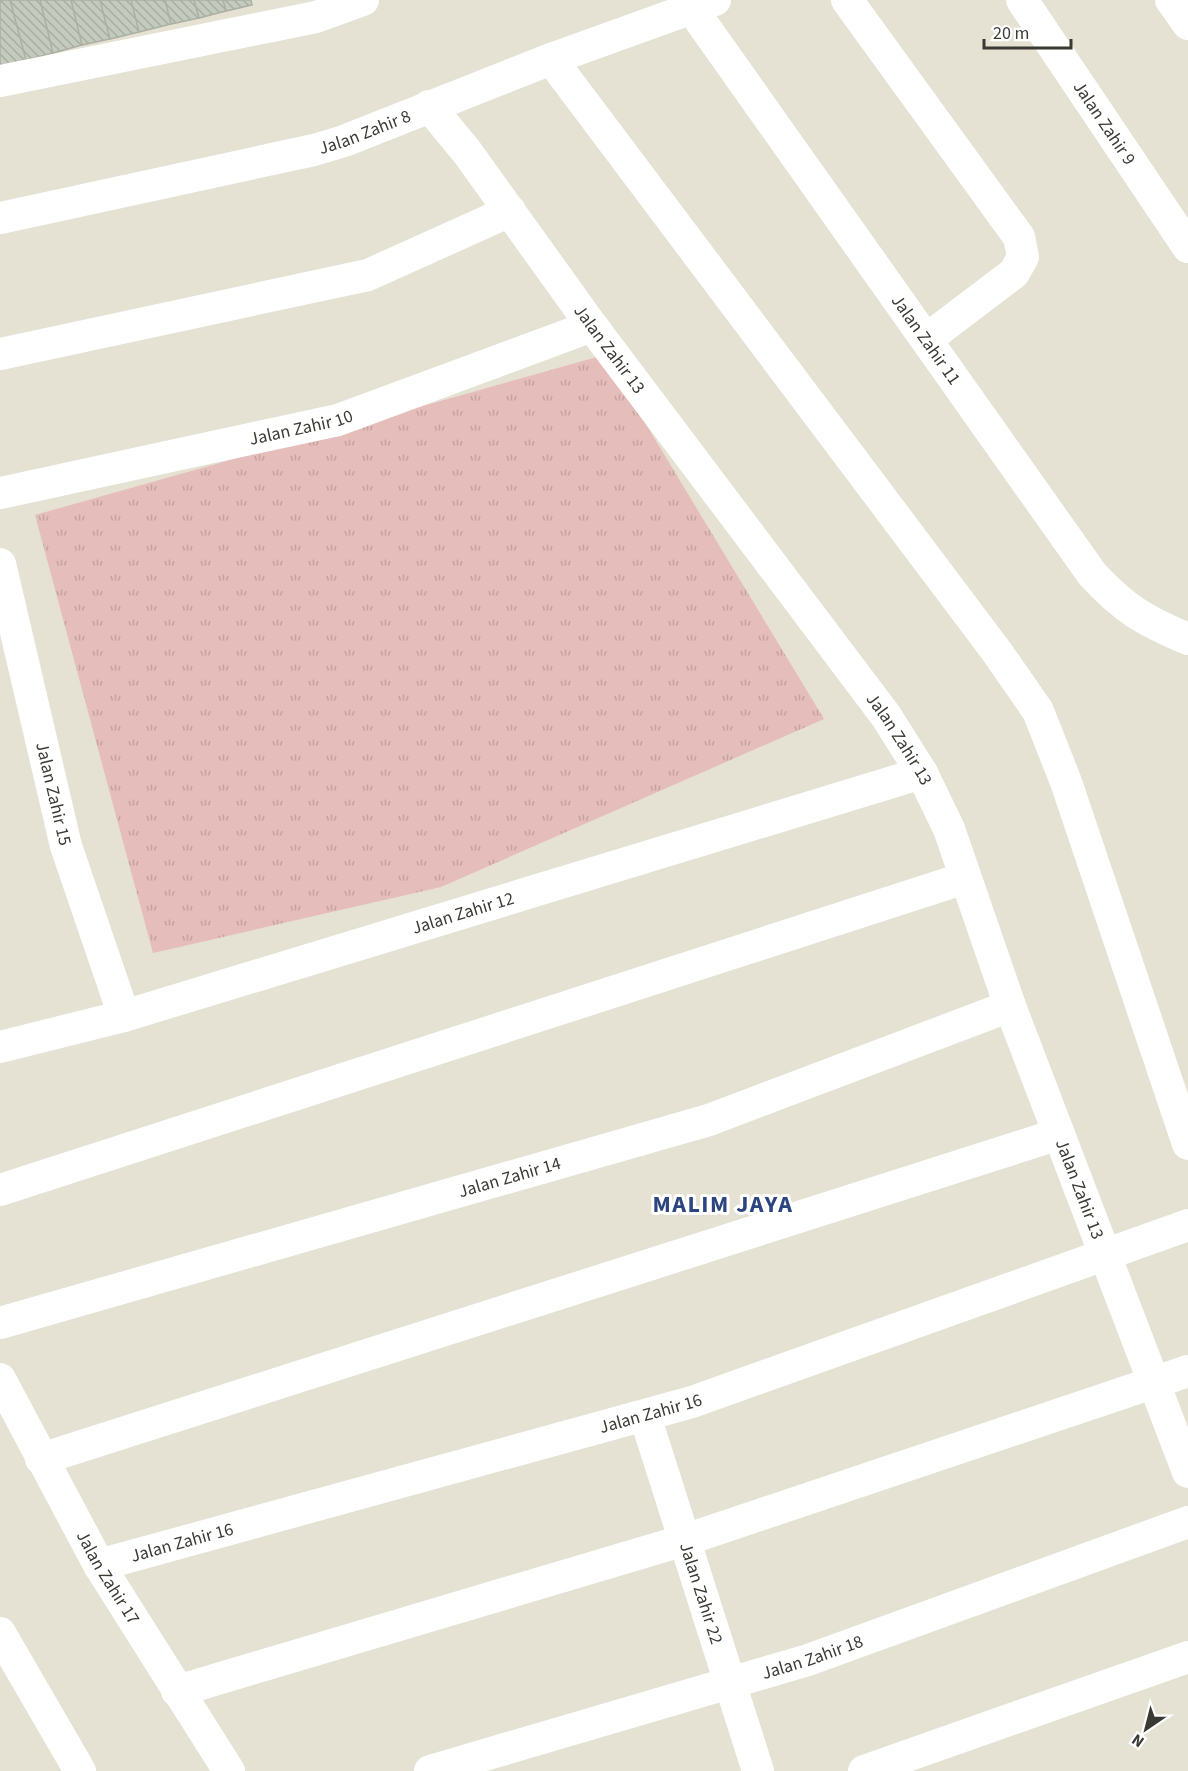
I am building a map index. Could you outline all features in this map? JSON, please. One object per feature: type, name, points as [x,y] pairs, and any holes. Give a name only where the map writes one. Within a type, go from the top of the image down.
[{"type":"street","points":[[0,81],[316,17],[363,0]]},
{"type":"street","points":[[847,0],[1019,237],[1023,257],[1014,273],[927,339]]},
{"type":"street","name":"Jalan Zahir 9","points":[[1022,0],[1188,247]]},
{"type":"street","points":[[1171,0],[1188,24]]},
{"type":"street","name":"Jalan Zahir 11","points":[[704,5],[927,339],[1092,574],[1129,610],[1151,623],[1188,639]]},
{"type":"street","name":"Jalan Zahir 8","points":[[0,218],[314,150],[344,141],[551,59],[704,5]]},
{"type":"street","points":[[551,59],[997,652],[1038,711],[1066,782],[1188,1144]]},
{"type":"street","name":"Jalan Zahir 13","points":[[429,106],[510,211],[592,326],[886,716],[922,773],[949,829],[1010,1006],[1104,1254],[1156,1382],[1188,1472]]},
{"type":"street","points":[[0,354],[368,275],[510,211]]},
{"type":"street","name":"Jalan Zahir 10","points":[[0,493],[338,420],[592,326]]},
{"type":"street","name":"Jalan Zahir 15","points":[[0,564],[66,846],[124,1016]]},
{"type":"street","name":"Jalan Zahir 12","points":[[0,1047],[124,1016],[922,773]]},
{"type":"street","points":[[0,1190],[965,878]]},
{"type":"street","name":"Jalan Zahir 14","points":[[0,1323],[709,1120],[1010,1006]]},
{"type":"street","points":[[41,1459],[1059,1134]]},
{"type":"street","name":"Jalan Zahir 16","points":[[99,1565],[692,1402],[1188,1225]]},
{"type":"street","points":[[177,1691],[684,1540],[1188,1371]]},
{"type":"street","name":"Jalan Zahir 17","points":[[0,1379],[99,1565],[228,1771]]},
{"type":"street","name":"Jalan Zahir 22","points":[[645,1416],[758,1771]]},
{"type":"street","name":"Jalan Zahir 18","points":[[430,1771],[808,1660],[1188,1522]]},
{"type":"street","points":[[0,1633],[80,1771]]},
{"type":"street","points":[[864,1771],[1188,1657]]},
{"type":"green space","points":[[604,355],[824,719],[441,887],[153,953],[35,515]]},
{"type":"building","points":[[0,0],[10,0],[26,60],[0,66]]},
{"type":"building","points":[[10,0],[40,0],[53,53],[26,60]]},
{"type":"building","points":[[40,0],[71,0],[82,45],[53,53]]},
{"type":"building","points":[[71,0],[100,0],[110,39],[82,45]]},
{"type":"building","points":[[100,0],[131,0],[139,32],[110,39]]},
{"type":"building","points":[[131,0],[165,0],[171,24],[139,32]]},
{"type":"building","points":[[165,0],[194,0],[199,18],[171,24]]},
{"type":"building","points":[[194,0],[223,0],[226,11],[199,18]]},
{"type":"building","points":[[223,0],[251,0],[252,5],[226,11]]},
{"type":"district","name":"MALIM JAYA","points":[[723,1204]]}]
